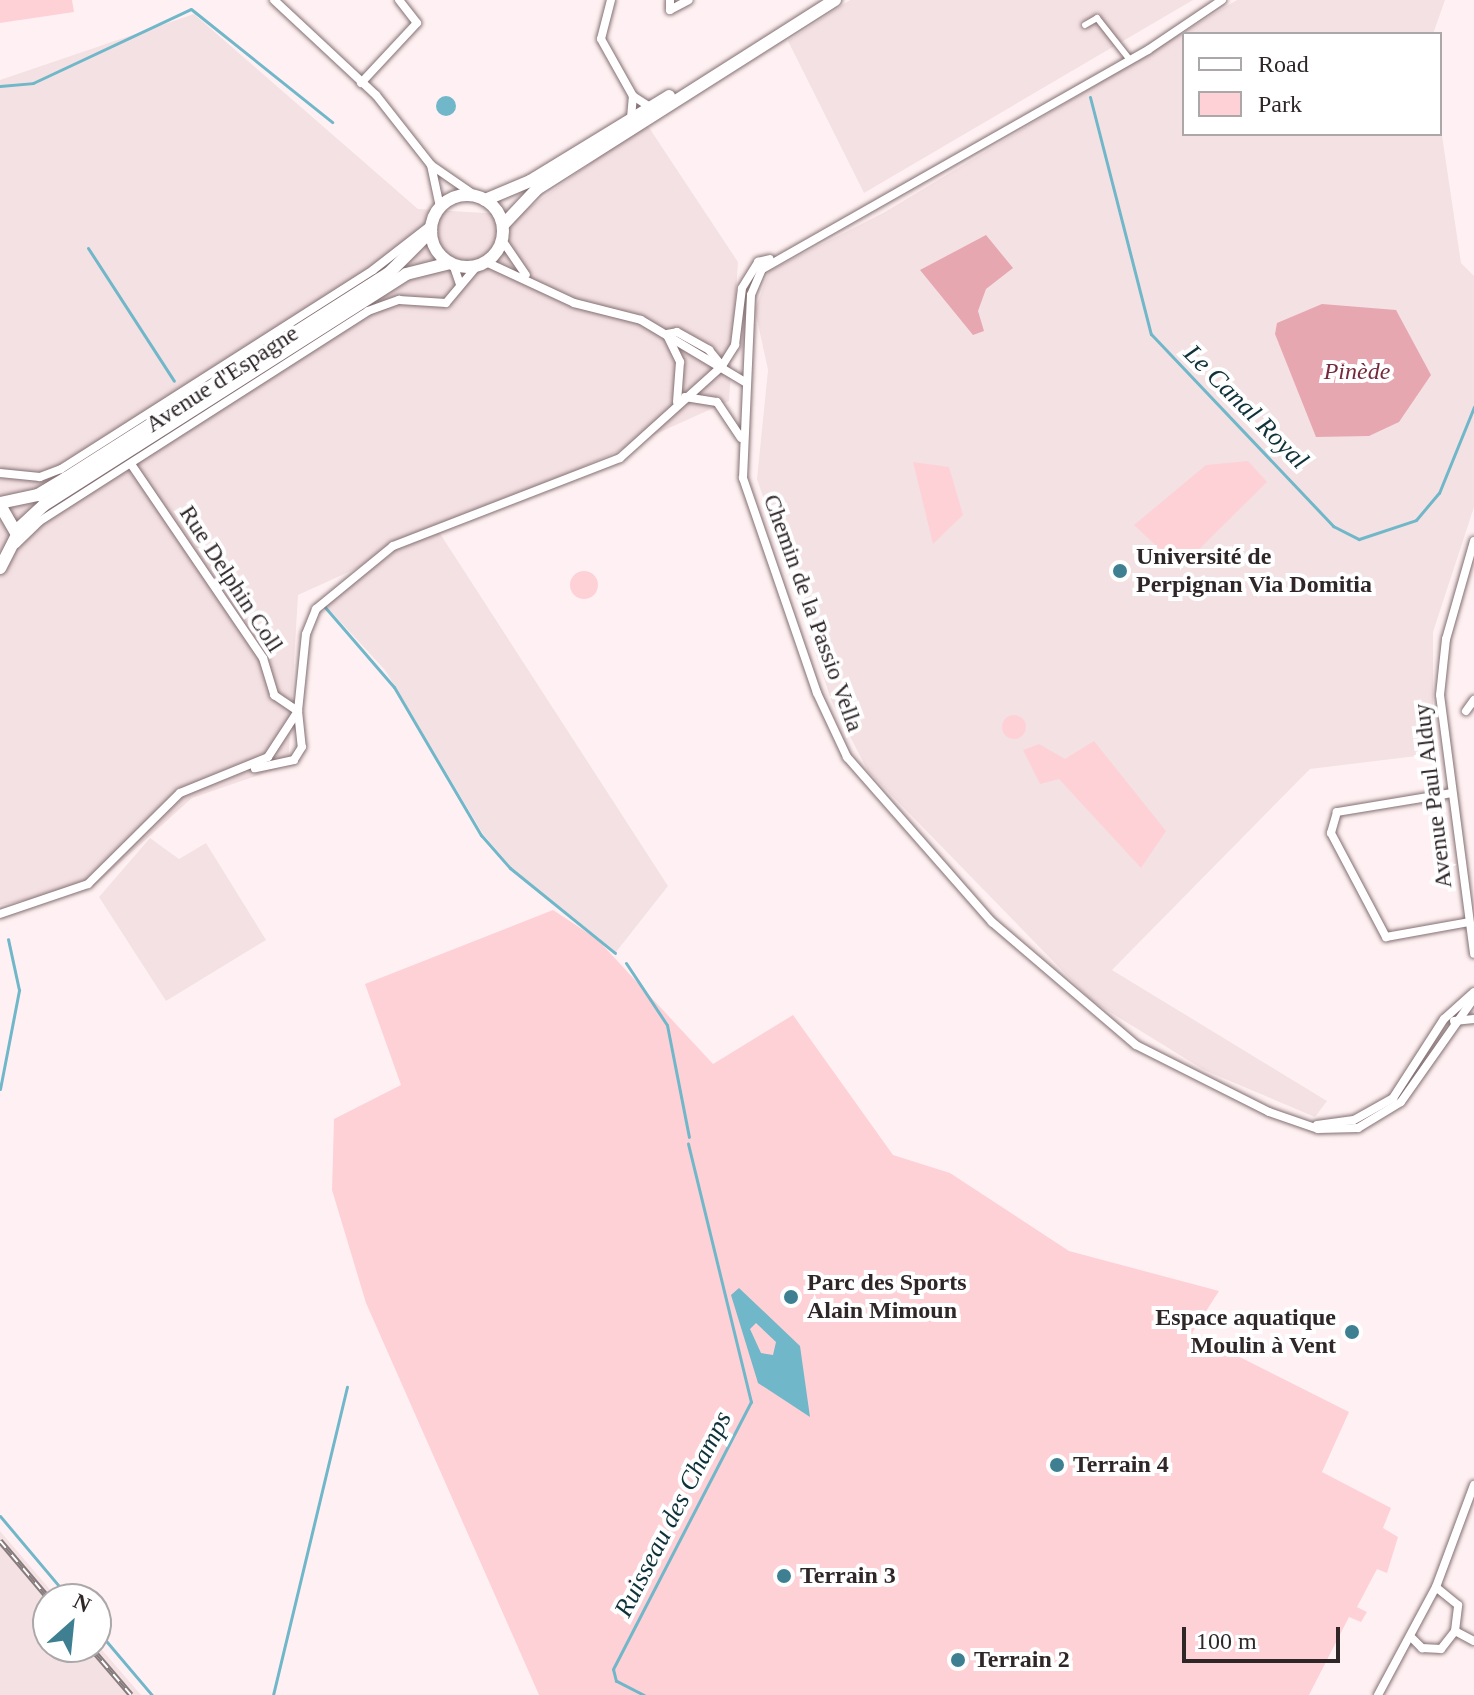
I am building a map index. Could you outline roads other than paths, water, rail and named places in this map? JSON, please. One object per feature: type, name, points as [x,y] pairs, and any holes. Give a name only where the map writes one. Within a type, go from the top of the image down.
[{"type":"main road","points":[[820,0],[631,118],[481,198],[440,207],[431,228],[452,264],[482,264],[502,240],[503,225],[529,195],[835,0]]},
{"type":"main road","points":[[481,198],[503,225]]},
{"type":"main road","name":"Avenue d'Espagne","points":[[0,504],[38,495],[388,274],[431,228]]},
{"type":"main road","name":"Avenue d'Espagne","points":[[16,531],[44,505],[406,274],[452,264]]},
{"type":"main road","points":[[0,504],[16,531],[16,545],[0,568]]},
{"type":"street","points":[[274,0],[361,83],[431,165],[481,198]]},
{"type":"street","points":[[361,83],[417,23],[399,0]]},
{"type":"street","points":[[611,0],[601,39],[633,96],[650,107]]},
{"type":"street","points":[[670,0],[670,10],[689,0]]},
{"type":"street","name":"Chemin de la Passio Vella","points":[[0,914],[88,884],[185,789],[254,768],[278,747],[298,711],[309,626],[340,586],[424,531],[620,458],[676,404],[722,366],[735,345],[742,288],[758,262],[773,259],[1130,60],[1222,0]]},
{"type":"street","points":[[1085,25],[1097,18],[1130,60]]},
{"type":"street","points":[[631,118],[633,96]]},
{"type":"street","points":[[431,165],[440,207]]},
{"type":"street","name":"Avenue d'Espagne","points":[[0,473],[40,477],[61,469],[373,270],[431,228]]},
{"type":"street","points":[[502,240],[526,276]]},
{"type":"street","name":"Chemin de la Passio Vella","points":[[773,259],[751,295],[753,351],[745,382],[741,438],[749,501],[847,757],[992,922],[1072,997],[1176,1071],[1312,1126]]},
{"type":"street","points":[[452,264],[460,284]]},
{"type":"street","points":[[482,264],[526,276],[574,303],[667,334],[677,332],[709,350],[722,366],[745,382]]},
{"type":"street","name":"Avenue d'Espagne","points":[[16,545],[40,521],[368,311],[391,307],[399,300],[446,303],[460,284],[482,264]]},
{"type":"street","points":[[667,334],[680,362],[676,404]]},
{"type":"street","points":[[684,397],[717,402],[741,438]]},
{"type":"street","name":"Rue Delphin Coll","points":[[131,464],[263,658],[274,695],[298,711]]},
{"type":"street","name":"Avenue Paul Alduy","points":[[1474,541],[1446,639],[1440,695],[1474,954]]},
{"type":"street","points":[[1466,711],[1474,700]]},
{"type":"street","points":[[254,768],[294,760],[302,747],[298,711]]},
{"type":"street","points":[[1452,793],[1337,812],[1331,833],[1386,937],[1469,922]]},
{"type":"street","points":[[1312,1126],[1358,1128],[1391,1111],[1450,1023],[1474,995]]},
{"type":"street","points":[[1312,1126],[1354,1120],[1393,1098],[1444,1019],[1474,995]]},
{"type":"street","points":[[1450,1023],[1474,1019]]},
{"type":"street","points":[[1378,1695],[1436,1587],[1474,1485]]},
{"type":"street","points":[[1411,1637],[1422,1648],[1441,1649],[1455,1631],[1458,1605],[1436,1587]]},
{"type":"street","points":[[1455,1631],[1474,1641]]},
{"type":"water","points":[[446,96],[453,99],[456,106],[453,113],[446,116],[439,113],[436,106],[439,99]]},
{"type":"water","points":[[739,1288],[800,1346],[810,1417],[758,1383],[731,1295]],"holes":[[[756,1323],[776,1342],[773,1355],[761,1353],[750,1329]]]},
{"type":"waterway","points":[[0,86],[33,83],[191,9],[332,122]]},
{"type":"waterway","name":"Le Canal Royal","points":[[1090,97],[1151,334],[1333,526],[1359,539],[1416,520],[1439,493],[1474,407]]},
{"type":"waterway","name":"Ruisseau des Champs","points":[[88,248],[174,381]]},
{"type":"waterway","name":"Ruisseau des Champs","points":[[324,606],[394,687],[481,835],[510,868],[615,953]]},
{"type":"waterway","points":[[0,1089],[19,990],[8,939]]},
{"type":"waterway","name":"Ruisseau des Champs","points":[[626,963],[667,1025],[689,1137]]},
{"type":"waterway","name":"Ruisseau des Champs","points":[[644,1695],[616,1681],[613,1669],[751,1402],[688,1144]]},
{"type":"waterway","points":[[273,1695],[347,1387]]},
{"type":"waterway","points":[[0,1516],[57,1583]]},
{"type":"waterway","points":[[112,1648],[152,1695]]},
{"type":"railway","points":[[0,1541],[35,1583]]},
{"type":"railway","points":[[104,1663],[131,1695]]},
{"type":"place","name":"Université de Perpignan Via Domitia","points":[[1120,571]]},
{"type":"place","name":"Parc des Sports Alain Mimoun","points":[[791,1297]]},
{"type":"place","name":"Espace aquatique Moulin à Vent","points":[[1352,1332]]},
{"type":"place","name":"Terrain 4","points":[[1057,1465]]},
{"type":"place","name":"Terrain 3","points":[[784,1576]]},
{"type":"place","name":"Terrain 2","points":[[958,1660]]},
{"type":"park label","name":"Pinède","points":[[1357,372]]}]
